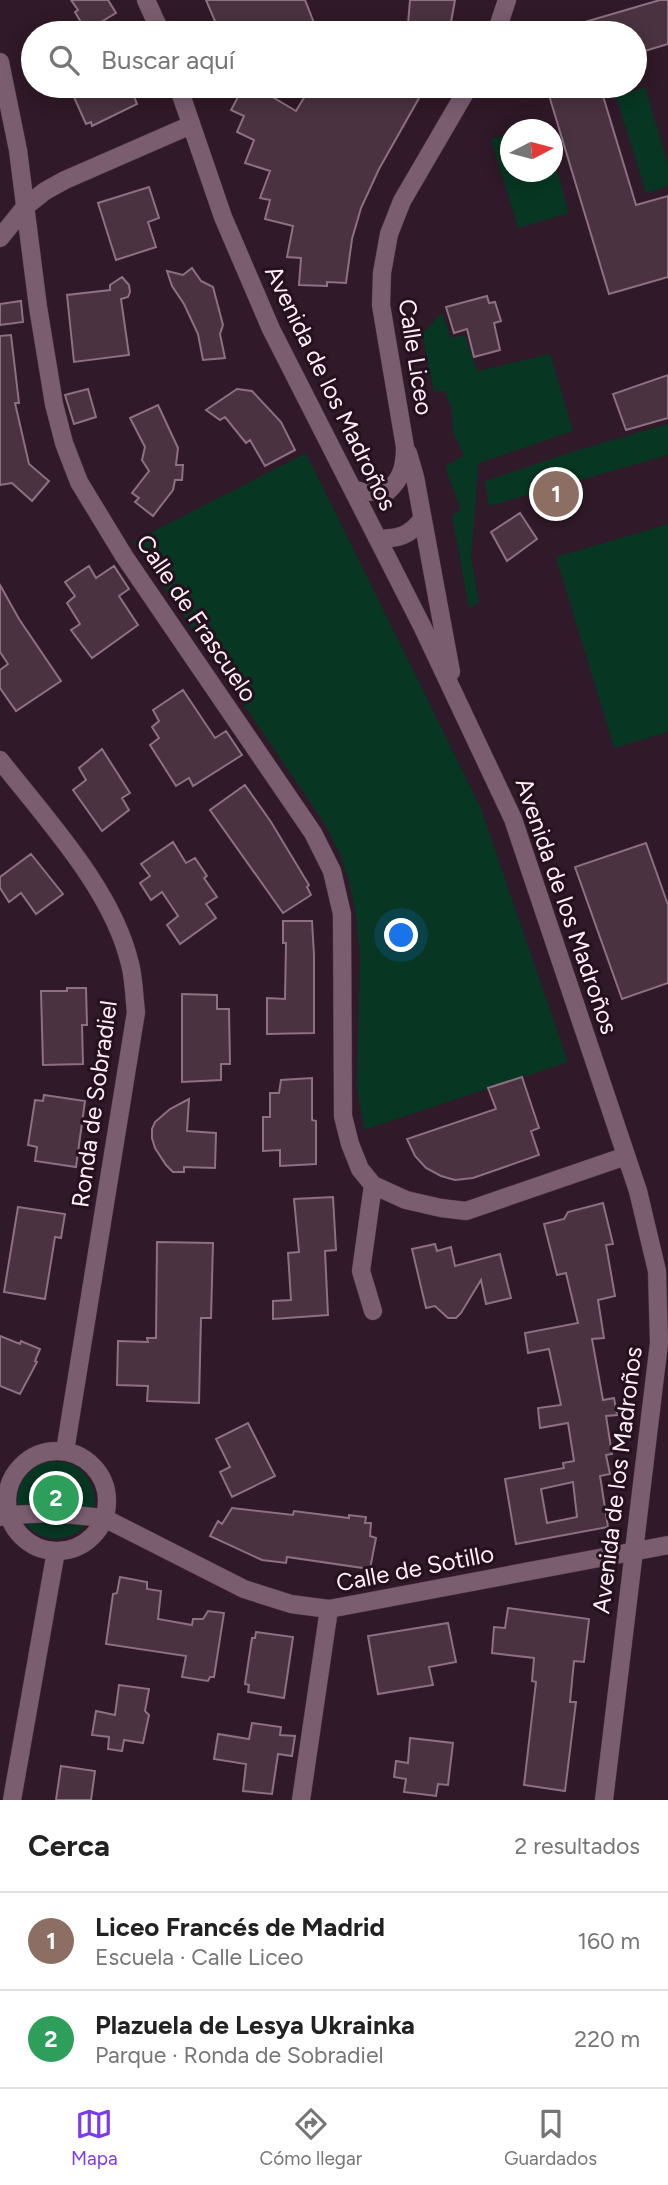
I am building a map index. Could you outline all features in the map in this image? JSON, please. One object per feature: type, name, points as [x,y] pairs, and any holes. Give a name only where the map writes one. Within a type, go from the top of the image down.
[{"type":"street","points":[[146,0],[156,21]]},
{"type":"street","points":[[500,21],[508,0]]},
{"type":"street","name":"Calle de Frascuelo","points":[[0,62],[18,150],[54,404],[64,443],[79,482],[124,556],[313,833],[332,871],[342,914],[343,1116],[360,1168],[373,1185]]},
{"type":"street","name":"Avenida de los Madroños","points":[[182,98],[223,217],[271,329],[457,696],[513,819],[649,1232],[657,1271],[660,1309],[656,1375],[604,1800]]},
{"type":"street","name":"Calle Liceo","points":[[457,696],[415,477],[405,447],[381,305],[382,273],[389,234],[402,201],[461,98]]},
{"type":"street","points":[[0,238],[25,207],[45,191],[191,125]]},
{"type":"street","name":"Calle Liceo","points":[[353,489],[363,492],[388,491],[397,482],[405,464],[405,447]]},
{"type":"street","points":[[377,538],[395,539],[408,534],[422,519]]},
{"type":"street","name":"Ronda de Sobradiel","points":[[0,760],[90,876],[118,927],[131,964],[136,1012],[65,1451]]},
{"type":"street","points":[[373,1311],[361,1271],[373,1185],[406,1200],[466,1211],[626,1156]]},
{"type":"street","points":[[48,1451],[65,1451],[79,1455],[100,1475],[106,1489],[107,1504],[97,1532],[72,1549],[56,1551],[41,1548],[27,1541],[5,1516],[11,1482],[20,1468],[33,1457],[48,1451]]},
{"type":"street","points":[[5,1516],[54,1514],[104,1518]]},
{"type":"street","name":"Calle de Sotillo","points":[[104,1518],[244,1589],[291,1604],[329,1609],[668,1545]]},
{"type":"street","points":[[12,1800],[56,1551]]},
{"type":"street","points":[[301,1800],[329,1609]]},
{"type":"green space","points":[[647,94],[668,164],[668,186],[646,193],[617,98],[647,98]]},
{"type":"green space","points":[[500,137],[500,169],[491,139]]},
{"type":"green space","points":[[504,182],[560,182],[569,213],[518,228]]},
{"type":"green space","points":[[442,313],[451,338],[465,335],[477,371],[550,354],[573,431],[479,463],[471,557],[479,603],[469,608],[452,516],[461,509],[446,466],[464,455],[453,433],[452,410],[445,391],[434,392],[422,334]]},
{"type":"green space","points":[[668,424],[668,455],[489,506],[485,481]]},
{"type":"green space","points":[[306,453],[480,806],[568,1062],[364,1130],[357,1087],[360,954],[350,885],[340,854],[325,824],[133,542]]},
{"type":"green space","points":[[668,524],[668,732],[614,748],[556,557]]},
{"type":"green space","points":[[56,1461],[71,1464],[84,1472],[92,1485],[95,1500],[92,1515],[84,1528],[71,1536],[56,1539],[41,1536],[28,1528],[20,1515],[17,1500],[20,1485],[28,1472],[41,1464]]},
{"type":"building","points":[[71,0],[108,0],[116,13],[103,21],[80,21],[75,12],[78,10]]},
{"type":"building","points":[[206,0],[305,0],[313,21],[215,21]]},
{"type":"building","points":[[410,0],[455,0],[451,21],[408,21]]},
{"type":"building","points":[[668,0],[668,44],[647,50],[647,21],[588,21]]},
{"type":"building","points":[[74,98],[135,98],[137,104],[92,126],[91,122],[86,124]]},
{"type":"building","points":[[238,98],[274,98],[296,111],[304,98],[419,98],[379,169],[361,208],[352,239],[346,283],[327,282],[327,286],[299,285],[301,258],[287,257],[293,226],[265,219],[270,200],[260,198],[270,171],[245,163],[254,140],[237,132],[244,116],[231,110]]},
{"type":"building","points":[[550,98],[604,98],[636,205],[668,196],[668,277],[609,294],[563,142],[563,119],[556,119]]},
{"type":"building","points":[[149,187],[159,218],[148,222],[156,247],[116,260],[98,203]]},
{"type":"building","points":[[192,268],[201,281],[213,287],[223,325],[220,334],[225,358],[203,360],[198,334],[172,286],[167,271],[183,275]]},
{"type":"building","points":[[122,277],[129,285],[130,292],[128,297],[121,299],[129,355],[74,362],[67,295],[110,290],[110,285]]},
{"type":"building","points":[[487,296],[489,303],[495,302],[501,321],[494,323],[500,350],[474,357],[467,329],[454,333],[446,307]]},
{"type":"building","points":[[21,301],[23,322],[0,325],[0,304]]},
{"type":"building","points":[[11,335],[19,403],[15,403],[29,464],[49,481],[32,501],[12,483],[0,485],[0,336]]},
{"type":"building","points":[[668,375],[668,418],[626,430],[613,394]]},
{"type":"building","points":[[88,389],[96,417],[74,424],[65,395]]},
{"type":"building","points":[[237,389],[252,391],[281,422],[295,450],[265,466],[250,440],[246,443],[225,417],[220,420],[206,410]]},
{"type":"building","points":[[158,405],[178,448],[176,465],[183,465],[182,480],[175,480],[173,490],[153,516],[135,502],[139,498],[132,493],[149,471],[142,460],[145,447],[130,418]]},
{"type":"building","points":[[520,513],[537,539],[507,561],[491,532]]},
{"type":"building","points":[[89,566],[96,578],[114,566],[129,589],[119,596],[138,625],[92,658],[71,630],[80,624],[67,603],[75,596],[65,582]]},
{"type":"building","points":[[0,585],[19,619],[61,681],[16,711],[0,688],[0,670],[8,664],[0,652]]},
{"type":"building","points":[[183,690],[215,738],[226,731],[242,755],[193,786],[189,778],[176,786],[150,745],[159,738],[152,727],[159,721],[153,710]]},
{"type":"building","points":[[102,749],[130,793],[122,798],[129,810],[102,831],[73,790],[86,780],[79,768]]},
{"type":"building","points":[[245,785],[309,885],[307,887],[311,895],[283,913],[210,810]]},
{"type":"building","points":[[173,842],[186,863],[195,858],[217,897],[206,904],[216,918],[180,944],[167,925],[178,916],[162,892],[151,900],[140,883],[150,876],[141,864]]},
{"type":"building","points":[[646,843],[668,905],[668,983],[622,999],[575,867]]},
{"type":"building","points":[[31,854],[63,894],[36,914],[21,893],[9,902],[0,888],[0,877]]},
{"type":"building","points":[[283,921],[312,921],[314,1033],[267,1034],[267,998],[285,999],[286,943],[283,943]]},
{"type":"building","points":[[67,988],[86,988],[87,1025],[82,1025],[83,1064],[43,1065],[41,991],[67,991]]},
{"type":"building","points":[[182,994],[217,995],[217,1009],[229,1009],[230,1064],[221,1064],[221,1080],[182,1082]]},
{"type":"building","points":[[522,1077],[539,1128],[531,1131],[539,1155],[473,1178],[455,1180],[426,1168],[415,1156],[407,1139],[496,1109],[488,1088]]},
{"type":"building","points":[[312,1078],[316,1164],[280,1166],[280,1150],[263,1151],[263,1117],[270,1117],[270,1093],[279,1093],[281,1080]]},
{"type":"building","points":[[44,1095],[85,1101],[76,1167],[35,1161],[37,1147],[28,1145],[35,1100],[43,1101]]},
{"type":"building","points":[[189,1099],[187,1131],[216,1133],[215,1168],[184,1167],[184,1172],[173,1172],[155,1148],[152,1129],[155,1122],[170,1109]]},
{"type":"building","points":[[333,1197],[336,1250],[325,1251],[328,1315],[273,1319],[273,1301],[291,1300],[288,1253],[299,1252],[294,1199]]},
{"type":"building","points":[[603,1203],[613,1244],[606,1245],[615,1296],[598,1300],[604,1338],[592,1339],[603,1400],[614,1398],[617,1415],[606,1416],[612,1454],[606,1455],[610,1474],[600,1476],[608,1527],[516,1544],[505,1479],[564,1468],[563,1463],[574,1461],[568,1423],[540,1428],[538,1408],[561,1405],[549,1349],[528,1353],[525,1333],[578,1323],[566,1273],[557,1275],[544,1224],[564,1219],[568,1212]],"holes":[[[573,1482],[577,1517],[547,1523],[541,1489]]]},
{"type":"building","points":[[18,1207],[65,1214],[61,1238],[55,1237],[45,1299],[4,1292]]},
{"type":"building","points":[[157,1242],[213,1243],[211,1318],[201,1318],[199,1403],[147,1401],[148,1386],[117,1385],[118,1341],[148,1342],[147,1338],[156,1338]]},
{"type":"building","points":[[435,1244],[437,1251],[451,1247],[455,1266],[500,1254],[511,1298],[486,1304],[481,1280],[456,1318],[448,1318],[435,1306],[426,1308],[412,1249]]},
{"type":"building","points":[[0,1336],[40,1349],[35,1361],[37,1362],[20,1394],[0,1386]]},
{"type":"building","points":[[248,1423],[275,1476],[232,1497],[220,1472],[230,1467],[216,1439]]},
{"type":"building","points":[[232,1508],[293,1515],[294,1511],[349,1518],[349,1515],[366,1517],[365,1523],[371,1523],[370,1536],[376,1538],[370,1569],[287,1557],[286,1563],[262,1560],[210,1536],[218,1521],[222,1524]]},
{"type":"building","points":[[120,1577],[147,1582],[147,1589],[161,1591],[158,1619],[192,1625],[193,1619],[203,1619],[208,1611],[224,1613],[214,1677],[210,1677],[208,1681],[182,1677],[186,1656],[106,1644],[113,1594],[117,1593]]},
{"type":"building","points":[[508,1608],[589,1619],[584,1662],[574,1661],[570,1702],[576,1702],[565,1791],[524,1785],[536,1682],[532,1681],[534,1658],[492,1653],[494,1627],[505,1628]]},
{"type":"building","points":[[448,1623],[456,1662],[429,1667],[433,1685],[378,1694],[368,1636]]},
{"type":"building","points":[[256,1632],[293,1637],[284,1698],[248,1692],[249,1685],[245,1684],[252,1638],[255,1638]]},
{"type":"building","points":[[119,1685],[149,1689],[145,1711],[149,1715],[143,1743],[124,1740],[122,1751],[108,1749],[109,1737],[92,1735],[96,1711],[115,1715]]},
{"type":"building","points":[[252,1723],[281,1727],[280,1735],[295,1736],[292,1756],[278,1754],[272,1794],[243,1791],[246,1764],[214,1759],[218,1734],[249,1739]]},
{"type":"building","points":[[410,1738],[453,1743],[448,1785],[438,1784],[436,1796],[404,1792],[406,1779],[394,1777],[396,1761],[408,1763]]},
{"type":"building","points":[[61,1766],[95,1771],[91,1800],[56,1800]]},
{"type":"place","name":"Liceo Francés de Madrid","points":[[556,494]]},
{"type":"place","name":"Plazuela de Lesya Ukrainka","points":[[56,1498]]}]
